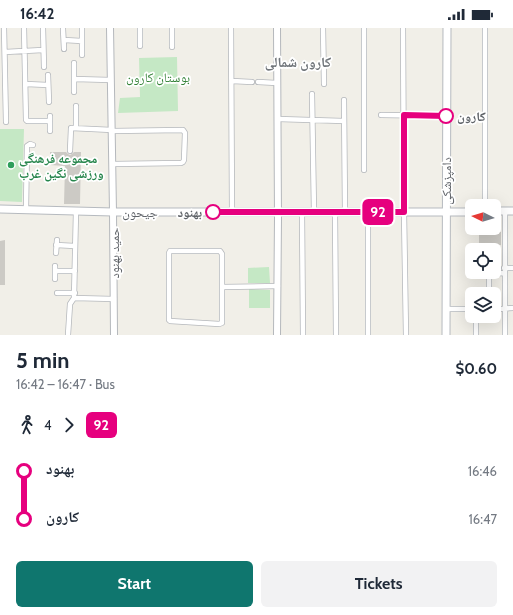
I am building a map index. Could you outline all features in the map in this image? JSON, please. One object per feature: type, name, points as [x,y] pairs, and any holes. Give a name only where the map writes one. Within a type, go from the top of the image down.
[{"type":"main road","name":"دامپزشکی","points":[[446,335],[447,28]]},
{"type":"main road","name":"جیحون","points":[[0,209],[114,212],[465,212]]},
{"type":"main road","points":[[501,212],[513,211]]},
{"type":"street","points":[[4,28],[6,122]]},
{"type":"street","points":[[24,28],[27,121],[50,118],[50,131]]},
{"type":"street","points":[[43,28],[44,67]]},
{"type":"street","points":[[82,28],[82,55]]},
{"type":"street","name":"حمید بهنود","points":[[110,28],[114,212],[114,335]]},
{"type":"street","points":[[140,28],[140,46]]},
{"type":"street","points":[[172,28],[172,47]]},
{"type":"street","points":[[232,28],[232,212]]},
{"type":"street","points":[[277,28],[277,335]]},
{"type":"street","points":[[323,28],[324,84]]},
{"type":"street","points":[[364,28],[364,170]]},
{"type":"street","points":[[403,28],[406,335]]},
{"type":"street","points":[[485,28],[485,199]]},
{"type":"street","points":[[63,29],[64,49]]},
{"type":"street","points":[[64,40],[82,41]]},
{"type":"street","points":[[5,52],[44,50]]},
{"type":"street","points":[[74,63],[74,92]]},
{"type":"street","points":[[48,75],[49,102]]},
{"type":"street","points":[[74,78],[111,80]]},
{"type":"street","points":[[232,81],[252,82]]},
{"type":"street","points":[[258,82],[277,83]]},
{"type":"street","points":[[26,84],[48,84]]},
{"type":"street","points":[[312,94],[314,212]]},
{"type":"street","points":[[344,100],[345,212]]},
{"type":"street","points":[[76,106],[76,128]]},
{"type":"street","points":[[381,115],[446,116]]},
{"type":"street","points":[[278,119],[344,121]]},
{"type":"street","points":[[70,150],[71,128],[112,130],[182,130],[185,133],[183,162],[181,163],[112,164]]},
{"type":"street","points":[[26,209],[27,146],[30,144],[33,146]]},
{"type":"street","points":[[68,335],[70,304],[74,296],[76,211]]},
{"type":"street","points":[[302,212],[303,335]]},
{"type":"street","points":[[334,212],[336,335]]},
{"type":"street","points":[[368,212],[368,335]]},
{"type":"street","points":[[505,212],[505,335]]},
{"type":"street","points":[[56,253],[56,243],[75,246]]},
{"type":"street","points":[[170,251],[220,251],[222,254],[222,287],[222,323],[170,321],[170,251]]},
{"type":"street","points":[[55,279],[55,268],[75,271]]},
{"type":"street","points":[[501,271],[513,268]]},
{"type":"street","points":[[222,287],[278,286]]},
{"type":"street","points":[[57,293],[74,296],[114,299]]},
{"type":"street","points":[[501,308],[513,308]]},
{"type":"street","points":[[446,309],[465,309]]},
{"type":"street","points":[[476,323],[476,335]]},
{"type":"green space","name":"بوستان کارون","points":[[177,57],[178,111],[118,113],[120,98],[140,97],[139,58]]},
{"type":"green space","name":"مجموعه فرهنگی ورزشی نگین غرب","points":[[0,129],[24,129],[22,202],[0,201]]},
{"type":"green space","points":[[269,267],[270,283],[248,283],[248,268]]},
{"type":"green space","points":[[249,289],[270,290],[270,308],[249,308]]},
{"type":"building","points":[[50,152],[66,152],[70,155],[74,152],[81,152],[80,204],[64,204],[65,166],[50,165]]},
{"type":"building","points":[[479,235],[501,235],[501,243],[479,243]]},
{"type":"building","points":[[5,240],[5,285],[0,285],[0,241]]},
{"type":"bus line","name":"92","points":[[213,212],[404,212],[404,115],[446,116]]},
{"type":"place","name":"کارون","points":[[446,116]]},
{"type":"place","name":"مجموعه فرهنگی ورزشی نگین غرب","points":[[11,165]]},
{"type":"place","name":"بهنود","points":[[213,212]]},
{"type":"district","name":"کارون شمالی","points":[[298,62]]}]
